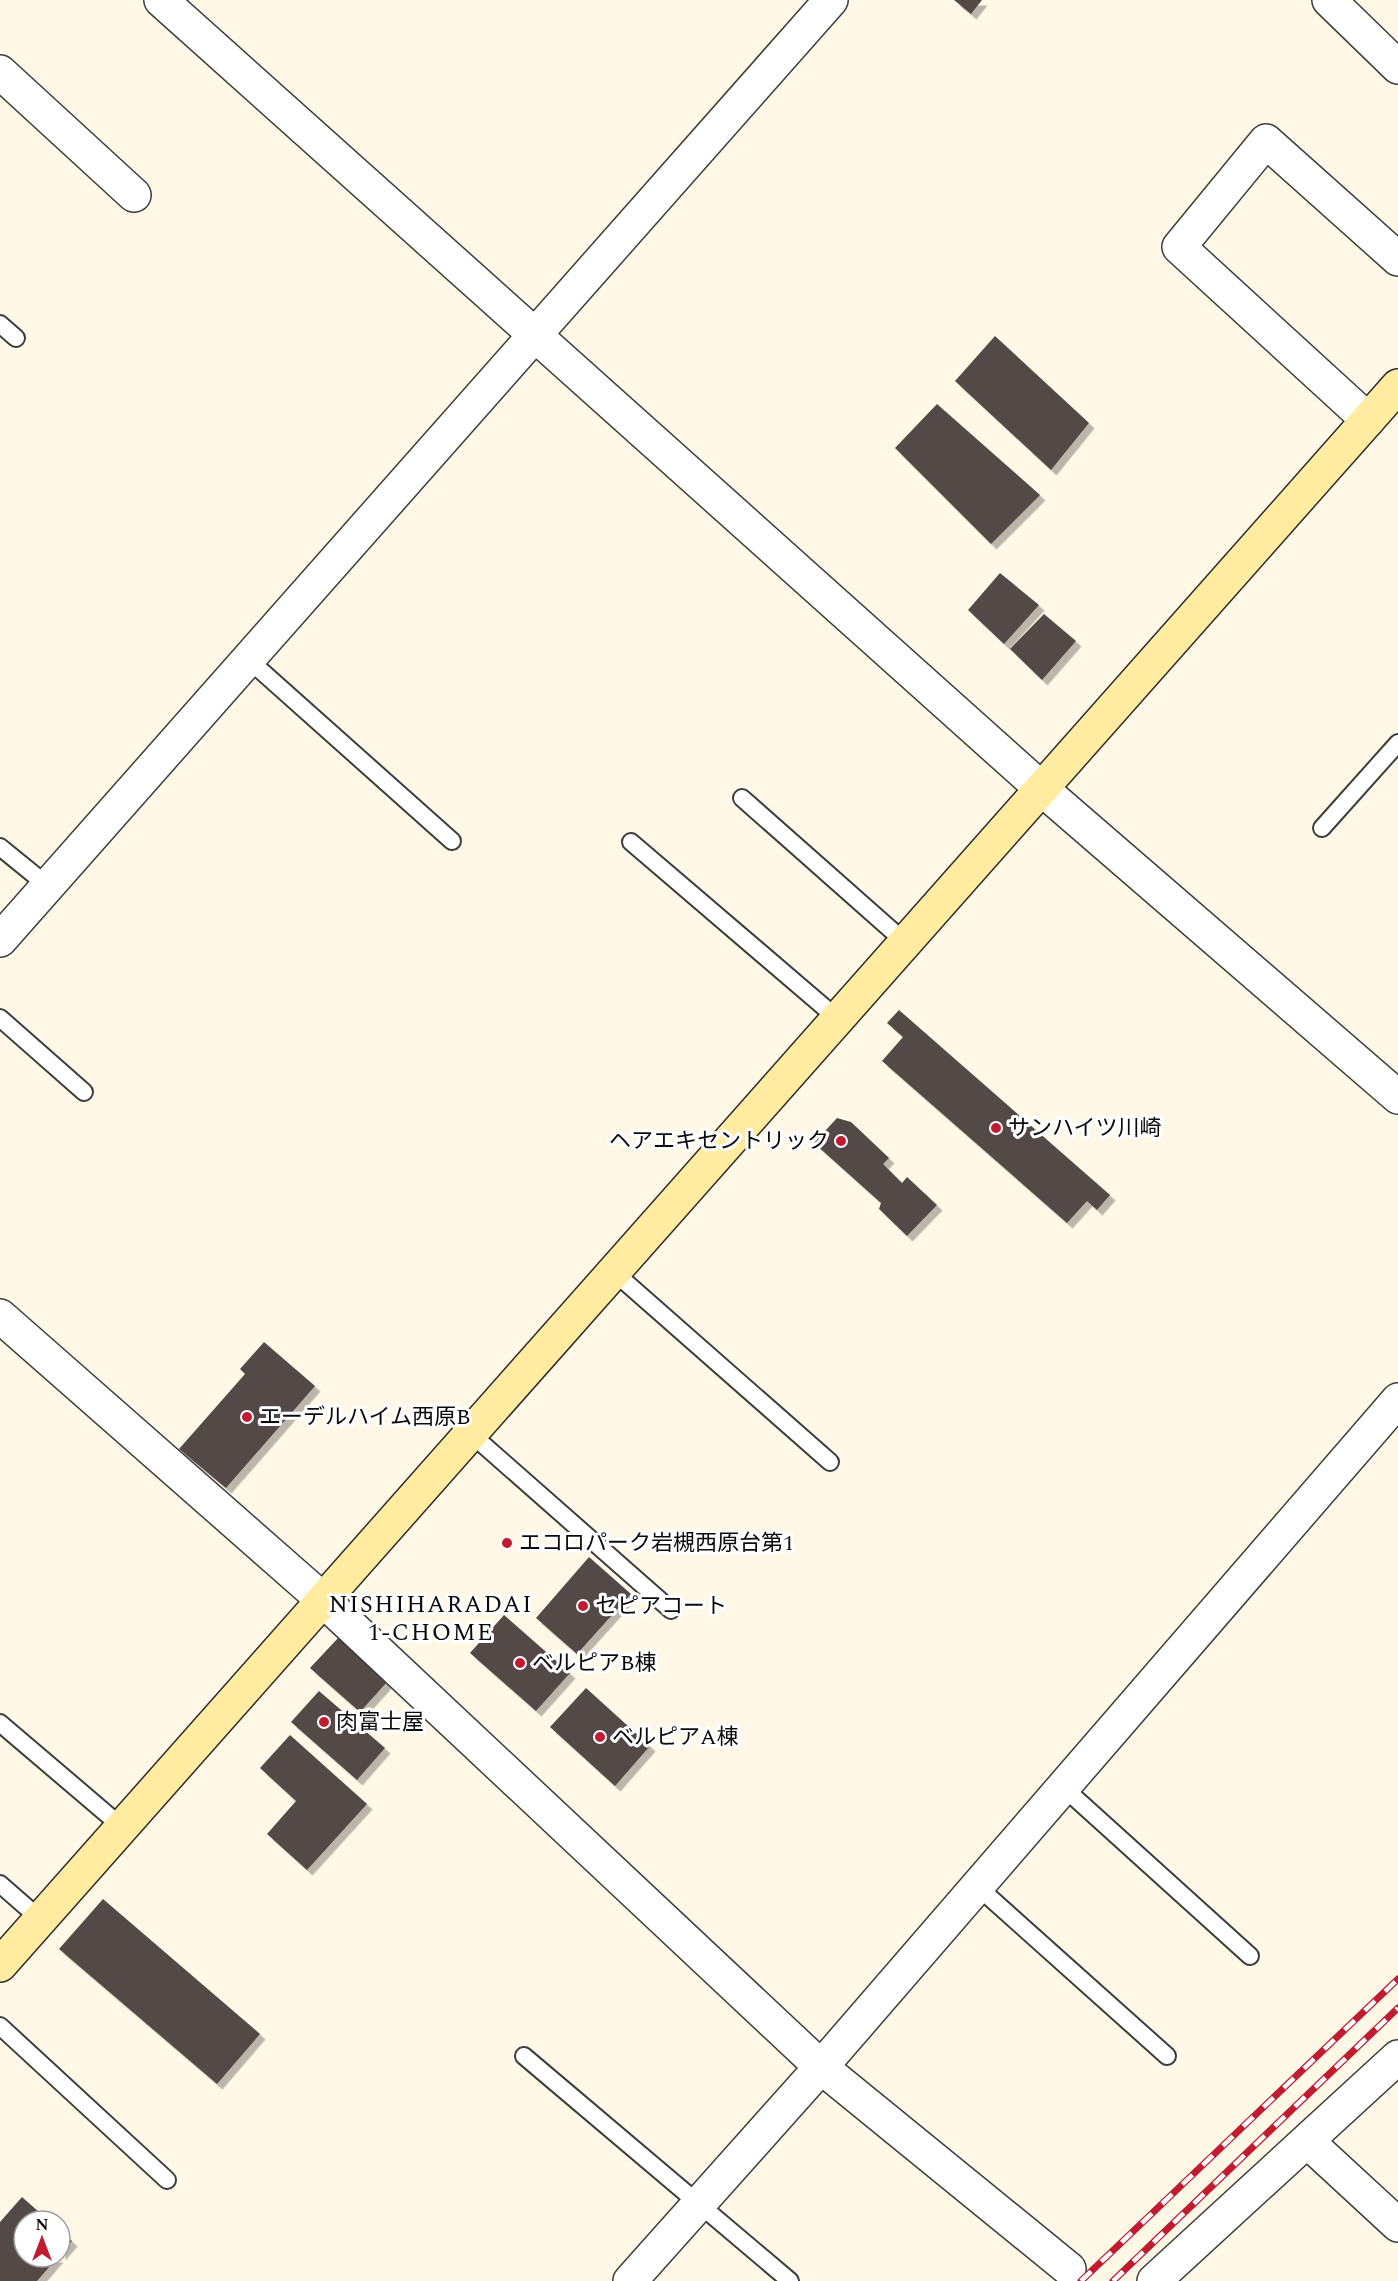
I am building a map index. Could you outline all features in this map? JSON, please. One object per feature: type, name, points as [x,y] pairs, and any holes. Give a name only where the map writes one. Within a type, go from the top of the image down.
[{"type":"street","points":[[160,0],[1043,790],[1394,1084]]},
{"type":"street","points":[[0,940],[831,0]]},
{"type":"street","points":[[1329,0],[1398,67]]},
{"type":"street","points":[[0,72],[134,195]]},
{"type":"street","points":[[1368,420],[1179,247],[1266,141],[1398,259]]},
{"type":"street","points":[[0,1965],[322,1599],[1043,790],[1398,386]]},
{"type":"street","points":[[0,1316],[322,1599],[820,2067],[1069,2270]]},
{"type":"street","points":[[630,2281],[820,2067],[1398,1400]]},
{"type":"street","points":[[1154,2281],[1398,2057]]},
{"type":"street","points":[[1307,2141],[1398,2225]]},
{"type":"lane","points":[[0,324],[16,338]]},
{"type":"lane","points":[[249,660],[452,841]]},
{"type":"lane","points":[[1322,828],[1398,743]]},
{"type":"lane","points":[[742,798],[906,943]]},
{"type":"lane","points":[[631,842],[838,1019]]},
{"type":"lane","points":[[0,847],[48,886]]},
{"type":"lane","points":[[0,1018],[84,1092]]},
{"type":"lane","points":[[614,1272],[830,1462]]},
{"type":"lane","points":[[470,1433],[671,1610]]},
{"type":"lane","points":[[0,1723],[122,1827]]},
{"type":"lane","points":[[1063,1787],[1250,1956]]},
{"type":"lane","points":[[0,1884],[40,1919]]},
{"type":"lane","points":[[977,1886],[1167,2056]]},
{"type":"lane","points":[[0,2026],[167,2180]]},
{"type":"lane","points":[[524,2056],[790,2281]]},
{"type":"building","points":[[954,0],[982,0],[971,14]]},
{"type":"building","points":[[995,336],[1089,423],[1051,470],[955,381]]},
{"type":"building","points":[[937,404],[1040,495],[991,544],[895,448]]},
{"type":"building","points":[[1000,573],[1039,605],[1004,644],[968,610]]},
{"type":"building","points":[[1044,614],[1076,641],[1042,680],[1010,649]]},
{"type":"building","name":"サンハイツ川崎","points":[[899,1010],[1110,1195],[1097,1210],[1087,1201],[1067,1223],[882,1061],[903,1037],[887,1023]]},
{"type":"building","points":[[837,1118],[851,1122],[889,1158],[883,1164],[902,1183],[907,1177],[937,1205],[907,1236],[879,1209],[881,1203],[814,1143]]},
{"type":"building","name":"エーデルハイム西原B","points":[[264,1342],[315,1386],[226,1488],[179,1449],[245,1374],[240,1369]]},
{"type":"building","name":"セピアコート","points":[[589,1557],[631,1594],[577,1654],[536,1618]]},
{"type":"building","name":"ベルピアB棟","points":[[504,1615],[570,1673],[536,1711],[470,1653]]},
{"type":"building","points":[[339,1637],[388,1681],[360,1712],[310,1668]]},
{"type":"building","name":"ベルピアA棟","points":[[586,1688],[650,1746],[615,1786],[550,1727]]},
{"type":"building","points":[[319,1691],[385,1748],[357,1780],[291,1722]]},
{"type":"building","points":[[290,1735],[367,1804],[307,1870],[267,1834],[296,1801],[260,1768]]},
{"type":"building","points":[[103,1899],[260,2034],[217,2084],[59,1949]]},
{"type":"building","points":[[22,2197],[36,2209],[12,2209],[12,2269],[48,2269],[37,2281],[0,2281],[0,2222]]},
{"type":"railway","points":[[1081,2281],[1398,1979]]},
{"type":"railway","points":[[1113,2281],[1398,2008]]},
{"type":"place","name":"サンハイツ川崎","points":[[996,1128]]},
{"type":"place","name":"ヘアエキセントリック","points":[[841,1141]]},
{"type":"place","name":"エーデルハイム西原B","points":[[247,1417]]},
{"type":"place","name":"エコロパーク岩槻西原台第1","points":[[507,1543]]},
{"type":"place","name":"セピアコート","points":[[583,1606]]},
{"type":"place","name":"ベルピアB棟","points":[[520,1663]]},
{"type":"place","name":"肉富士屋","points":[[324,1722]]},
{"type":"place","name":"ベルピアA棟","points":[[600,1737]]},
{"type":"district","name":"NISHIHARADAI 1-CHOME","points":[[431,1619]]}]
